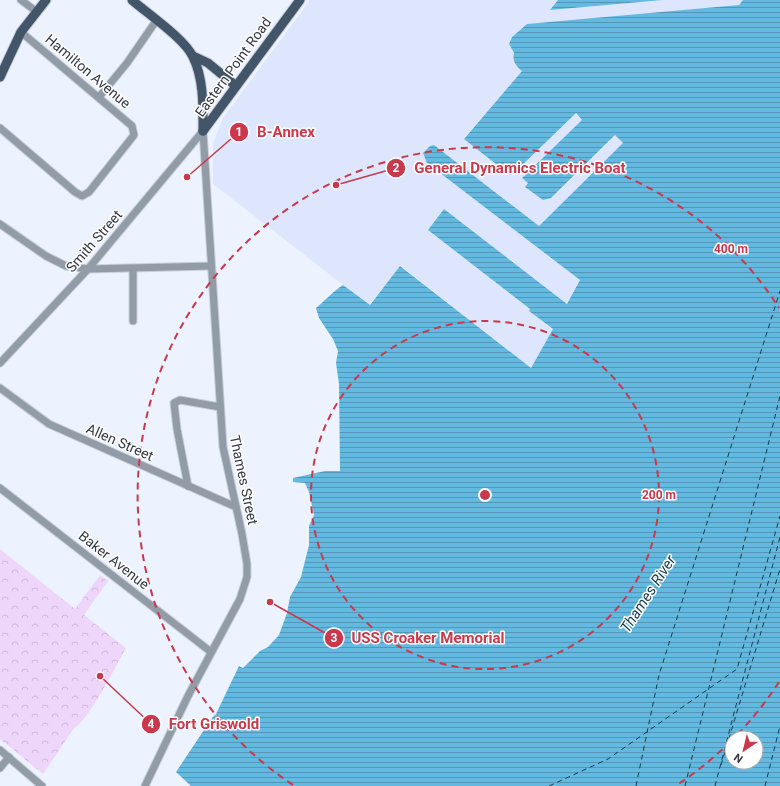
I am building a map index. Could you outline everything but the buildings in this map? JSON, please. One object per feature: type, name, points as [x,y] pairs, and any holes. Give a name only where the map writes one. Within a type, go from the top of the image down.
[{"type":"main road","points":[[0,77],[21,32],[46,0]]},
{"type":"main road","points":[[132,0],[182,43],[193,56],[208,63],[236,86]]},
{"type":"main road","name":"Eastern Point Road","points":[[203,131],[300,0]]},
{"type":"main road","points":[[193,56],[200,83],[203,131]]},
{"type":"street","points":[[21,0],[36,12]]},
{"type":"street","points":[[99,97],[127,63],[156,21]]},
{"type":"street","name":"Hamilton Avenue","points":[[0,128],[75,192],[82,196],[90,192],[133,138],[135,131],[132,126],[99,97],[21,32]]},
{"type":"street","name":"Thames Street","points":[[145,786],[188,696],[240,599],[246,583],[247,564],[222,447],[203,131]]},
{"type":"street","name":"Smith Street","points":[[0,363],[88,270],[203,131]]},
{"type":"street","points":[[0,224],[57,263],[88,270],[211,266]]},
{"type":"street","points":[[133,269],[133,321]]},
{"type":"street","name":"Allen Street","points":[[0,388],[49,424],[236,507]]},
{"type":"street","points":[[188,486],[177,429],[174,403],[180,400],[220,408]]},
{"type":"street","name":"Baker Avenue","points":[[0,488],[211,652]]},
{"type":"street","points":[[0,750],[42,786]]},
{"type":"street","points":[[0,768],[9,757]]},
{"type":"shaded area","points":[[310,0],[558,0],[551,10],[663,0],[743,0],[739,5],[525,26],[512,37],[509,44],[522,71],[464,138],[511,175],[575,113],[582,120],[522,178],[528,183],[525,186],[543,200],[552,198],[616,135],[623,143],[539,226],[434,145],[424,153],[427,163],[580,280],[567,304],[444,209],[428,230],[530,309],[529,311],[553,330],[531,368],[401,266],[369,305],[213,184],[213,143],[223,118]]},
{"type":"green space","points":[[0,549],[75,609],[100,575],[108,581],[84,615],[126,648],[87,715],[74,728],[43,774],[0,739]]},
{"type":"water","points":[[558,0],[663,0],[550,10]]},
{"type":"water","name":"Thames River","points":[[743,0],[780,0],[780,786],[191,786],[176,772],[216,714],[239,666],[243,668],[260,651],[268,647],[279,635],[287,613],[290,597],[301,577],[309,545],[309,526],[314,515],[309,492],[305,483],[293,482],[293,478],[325,471],[340,471],[339,384],[336,363],[338,351],[333,339],[319,318],[316,308],[343,285],[370,305],[400,266],[531,368],[553,329],[529,311],[530,309],[428,230],[444,209],[567,304],[580,280],[427,163],[423,153],[430,146],[434,145],[539,226],[623,143],[615,135],[551,198],[543,200],[525,187],[528,183],[522,178],[582,120],[576,113],[514,173],[510,175],[464,139],[522,71],[515,63],[514,53],[509,44],[512,37],[527,24],[739,5]]},
{"type":"ferry route","points":[[636,786],[659,675],[780,291]]},
{"type":"ferry route","points":[[685,786],[780,396]]},
{"type":"ferry route","points":[[549,786],[608,759],[737,669],[780,516]]},
{"type":"ferry route","points":[[715,786],[780,537]]},
{"type":"ferry route","points":[[721,765],[780,569]]},
{"type":"ferry route","points":[[765,786],[780,726]]},
{"type":"place","name":"B-Annex","points":[[187,177]]},
{"type":"place","name":"General Dynamics Electric Boat","points":[[336,185]]},
{"type":"place","name":"USS Croaker Memorial","points":[[270,602]]},
{"type":"place","name":"Fort Griswold","points":[[100,676]]}]
